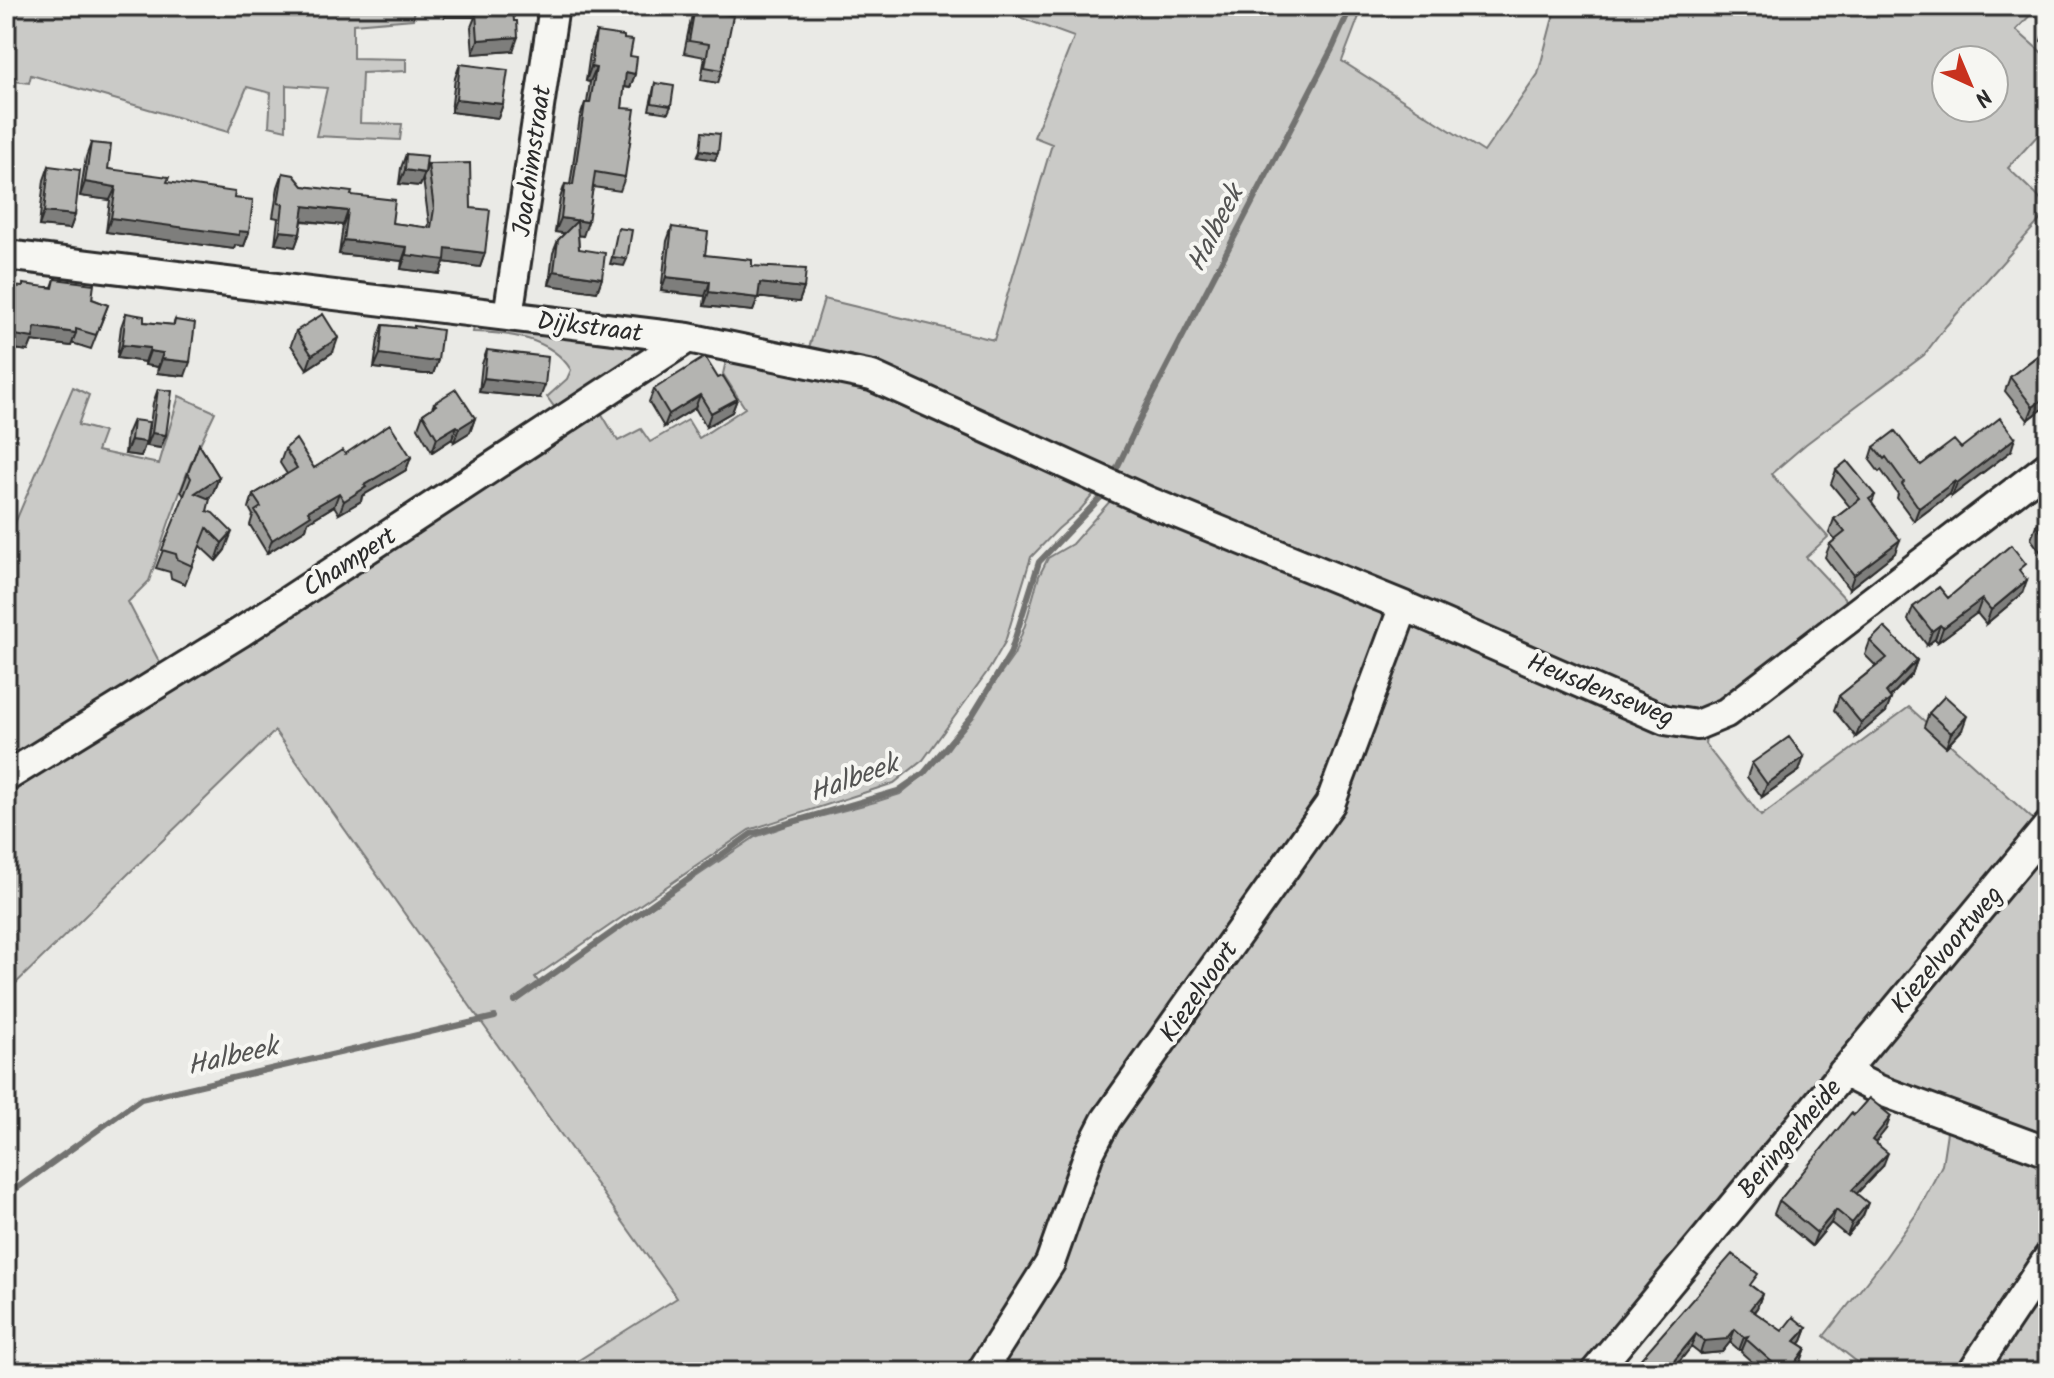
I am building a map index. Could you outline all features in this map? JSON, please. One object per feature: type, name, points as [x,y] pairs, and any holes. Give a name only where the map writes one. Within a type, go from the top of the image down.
[{"type":"street","name":"Joachimstraat","points":[[508,316],[554,6]]},
{"type":"street","name":"Dijkstraat","points":[[6,255],[688,338],[872,376],[1147,501]]},
{"type":"street","name":"Champert","points":[[6,777],[241,632],[688,338]]},
{"type":"street","name":"Heusdenseweg","points":[[1147,501],[1404,606],[1665,720],[1697,725],[1726,713],[2048,466]]},
{"type":"street","name":"Kiezelvoort","points":[[981,1372],[1050,1263],[1089,1153],[1106,1120],[1330,804],[1404,606]]},
{"type":"street","name":"Kiezelvoortweg","points":[[1843,1072],[2048,826]]},
{"type":"street","name":"Beringerheide","points":[[1595,1372],[1843,1072],[1879,1090],[2048,1152]]},
{"type":"street","points":[[1972,1372],[2048,1258]]},
{"type":"shaded area","points":[[6,6],[416,6],[413,19],[353,24],[353,58],[406,59],[406,71],[362,73],[360,123],[402,124],[400,140],[316,136],[327,88],[286,85],[286,130],[269,126],[271,93],[247,87],[228,132],[31,75],[29,83],[6,80]]},
{"type":"shaded area","points":[[989,6],[1363,6],[1342,61],[1484,152],[1538,74],[1556,6],[2039,6],[2016,30],[2048,58],[2048,124],[2008,168],[2048,206],[2048,211],[1924,355],[1771,474],[1828,537],[1806,557],[1849,603],[1709,714],[1705,744],[1761,816],[1909,707],[2048,833],[2048,1372],[1870,1372],[1824,1336],[1917,1213],[1942,1165],[1947,1132],[1829,1064],[1578,1372],[560,1372],[677,1298],[275,731],[6,993],[6,789],[600,411],[618,441],[641,429],[650,442],[688,420],[699,438],[745,408],[723,374],[728,352],[839,356],[809,348],[824,299],[994,340],[1052,144],[1034,137],[1074,37]],"holes":[[[1098,489],[1112,499],[1072,544],[1048,558],[1039,576],[1014,655],[948,749],[926,773],[900,794],[755,837],[539,983],[535,977],[749,830],[894,783],[923,760],[990,668],[1005,642],[1031,557]]]},
{"type":"shaded area","points":[[475,322],[645,344],[643,351],[558,412],[547,397],[567,379],[571,370],[562,359],[552,350],[528,339],[473,332]]},
{"type":"shaded area","points":[[73,387],[89,395],[78,425],[104,432],[97,451],[159,464],[179,396],[215,412],[190,465],[149,581],[128,602],[161,665],[6,762],[6,544]]},
{"type":"building","points":[[695,7],[733,16],[722,70],[705,67],[709,44],[689,41]]},
{"type":"building","points":[[513,10],[518,37],[478,40],[476,13]]},
{"type":"building","points":[[596,32],[633,40],[630,56],[637,57],[635,74],[626,72],[622,108],[635,109],[625,177],[595,172],[588,222],[561,218],[565,184],[573,185],[585,103],[590,103],[596,68],[591,67]]},
{"type":"building","points":[[460,64],[508,70],[503,104],[456,99]]},
{"type":"building","points":[[655,83],[674,86],[671,106],[652,103]]},
{"type":"building","points":[[702,132],[720,134],[718,153],[700,150]]},
{"type":"building","points":[[91,143],[111,145],[108,169],[169,177],[167,182],[235,192],[234,198],[253,200],[249,232],[239,231],[239,235],[111,218],[116,187],[85,182]]},
{"type":"building","points":[[406,154],[427,156],[425,173],[405,170]]},
{"type":"building","points":[[470,163],[471,208],[490,210],[485,253],[446,248],[445,260],[406,255],[407,247],[344,240],[348,211],[304,206],[300,233],[280,231],[283,204],[278,203],[283,173],[294,175],[303,186],[395,200],[392,223],[431,228],[434,209],[428,164]]},
{"type":"building","points":[[49,166],[80,170],[75,215],[44,212]]},
{"type":"building","points":[[577,221],[579,249],[605,253],[602,278],[554,271],[558,240]]},
{"type":"building","points":[[672,227],[708,232],[705,255],[752,260],[752,266],[806,269],[804,288],[760,283],[758,298],[709,292],[710,282],[666,277]]},
{"type":"building","points":[[618,228],[632,230],[627,259],[612,257]]},
{"type":"building","points":[[55,279],[94,284],[92,299],[108,305],[96,335],[76,329],[76,333],[35,327],[33,338],[9,334],[6,286],[23,287],[23,284],[53,288]]},
{"type":"building","points":[[126,313],[144,316],[144,322],[174,325],[175,320],[195,323],[190,362],[162,359],[163,353],[150,351],[150,348],[122,345]]},
{"type":"building","points":[[323,314],[338,338],[312,355],[296,331]]},
{"type":"building","points":[[383,325],[442,330],[438,360],[380,354]]},
{"type":"building","points":[[2048,348],[2048,395],[2033,407],[2010,377]]},
{"type":"building","points":[[487,350],[548,357],[545,385],[484,378]]},
{"type":"building","points":[[705,357],[718,378],[723,376],[737,399],[711,413],[700,395],[669,414],[654,389]]},
{"type":"building","points":[[158,389],[172,391],[166,435],[152,433]]},
{"type":"building","points":[[456,389],[475,418],[437,438],[423,414]]},
{"type":"building","points":[[2000,418],[2015,438],[1919,508],[1886,457],[1884,459],[1874,447],[1895,431],[1921,465],[1954,440],[1961,448]]},
{"type":"building","points":[[133,420],[149,422],[146,442],[131,440]]},
{"type":"building","points":[[390,424],[411,457],[344,501],[339,493],[308,511],[311,515],[272,540],[255,511],[261,507],[253,495],[297,468],[285,449],[296,439],[314,468],[342,450],[345,454]]},
{"type":"building","points":[[199,444],[219,477],[195,493],[210,499],[207,511],[232,532],[222,543],[207,528],[192,566],[177,559],[176,554],[162,550],[191,478],[188,473]]},
{"type":"building","points":[[1847,461],[1875,495],[1869,499],[1900,540],[1854,575],[1830,544],[1845,532],[1834,519],[1860,499],[1836,470]]},
{"type":"building","points":[[2048,516],[2048,541],[2036,525]]},
{"type":"building","points":[[2011,545],[2026,564],[2019,570],[2027,580],[1991,610],[1982,599],[1943,628],[1940,625],[1932,631],[1913,607],[1939,587],[1948,598]]},
{"type":"building","points":[[1884,627],[1917,660],[1886,692],[1891,699],[1861,723],[1839,696],[1887,658],[1870,641]]},
{"type":"building","points":[[1945,696],[1967,716],[1951,733],[1929,713]]},
{"type":"building","points":[[1789,737],[1804,757],[1767,784],[1752,763]]},
{"type":"building","points":[[1869,1098],[1891,1116],[1872,1140],[1888,1153],[1852,1190],[1868,1203],[1852,1223],[1836,1210],[1817,1233],[1779,1201],[1851,1113],[1854,1115]]},
{"type":"building","points":[[1732,1254],[1758,1274],[1750,1285],[1762,1294],[1750,1309],[1782,1331],[1793,1317],[1807,1328],[1795,1341],[1806,1348],[1789,1372],[1768,1372],[1774,1364],[1746,1339],[1748,1336],[1744,1337],[1735,1329],[1727,1339],[1704,1341],[1696,1334],[1668,1368],[1673,1372],[1650,1372],[1638,1362]]},
{"type":"building","points":[[1725,1365],[1735,1372],[1719,1372]]},
{"type":"waterway","name":"Halbeek","points":[[1116,470],[1333,47],[1351,6]]},
{"type":"waterway","name":"Halbeek","points":[[515,1001],[751,834],[898,791],[924,773],[972,716],[1010,654],[1039,562],[1103,495]]},
{"type":"waterway","name":"Halbeek","points":[[6,1196],[141,1099],[495,1017]]}]
